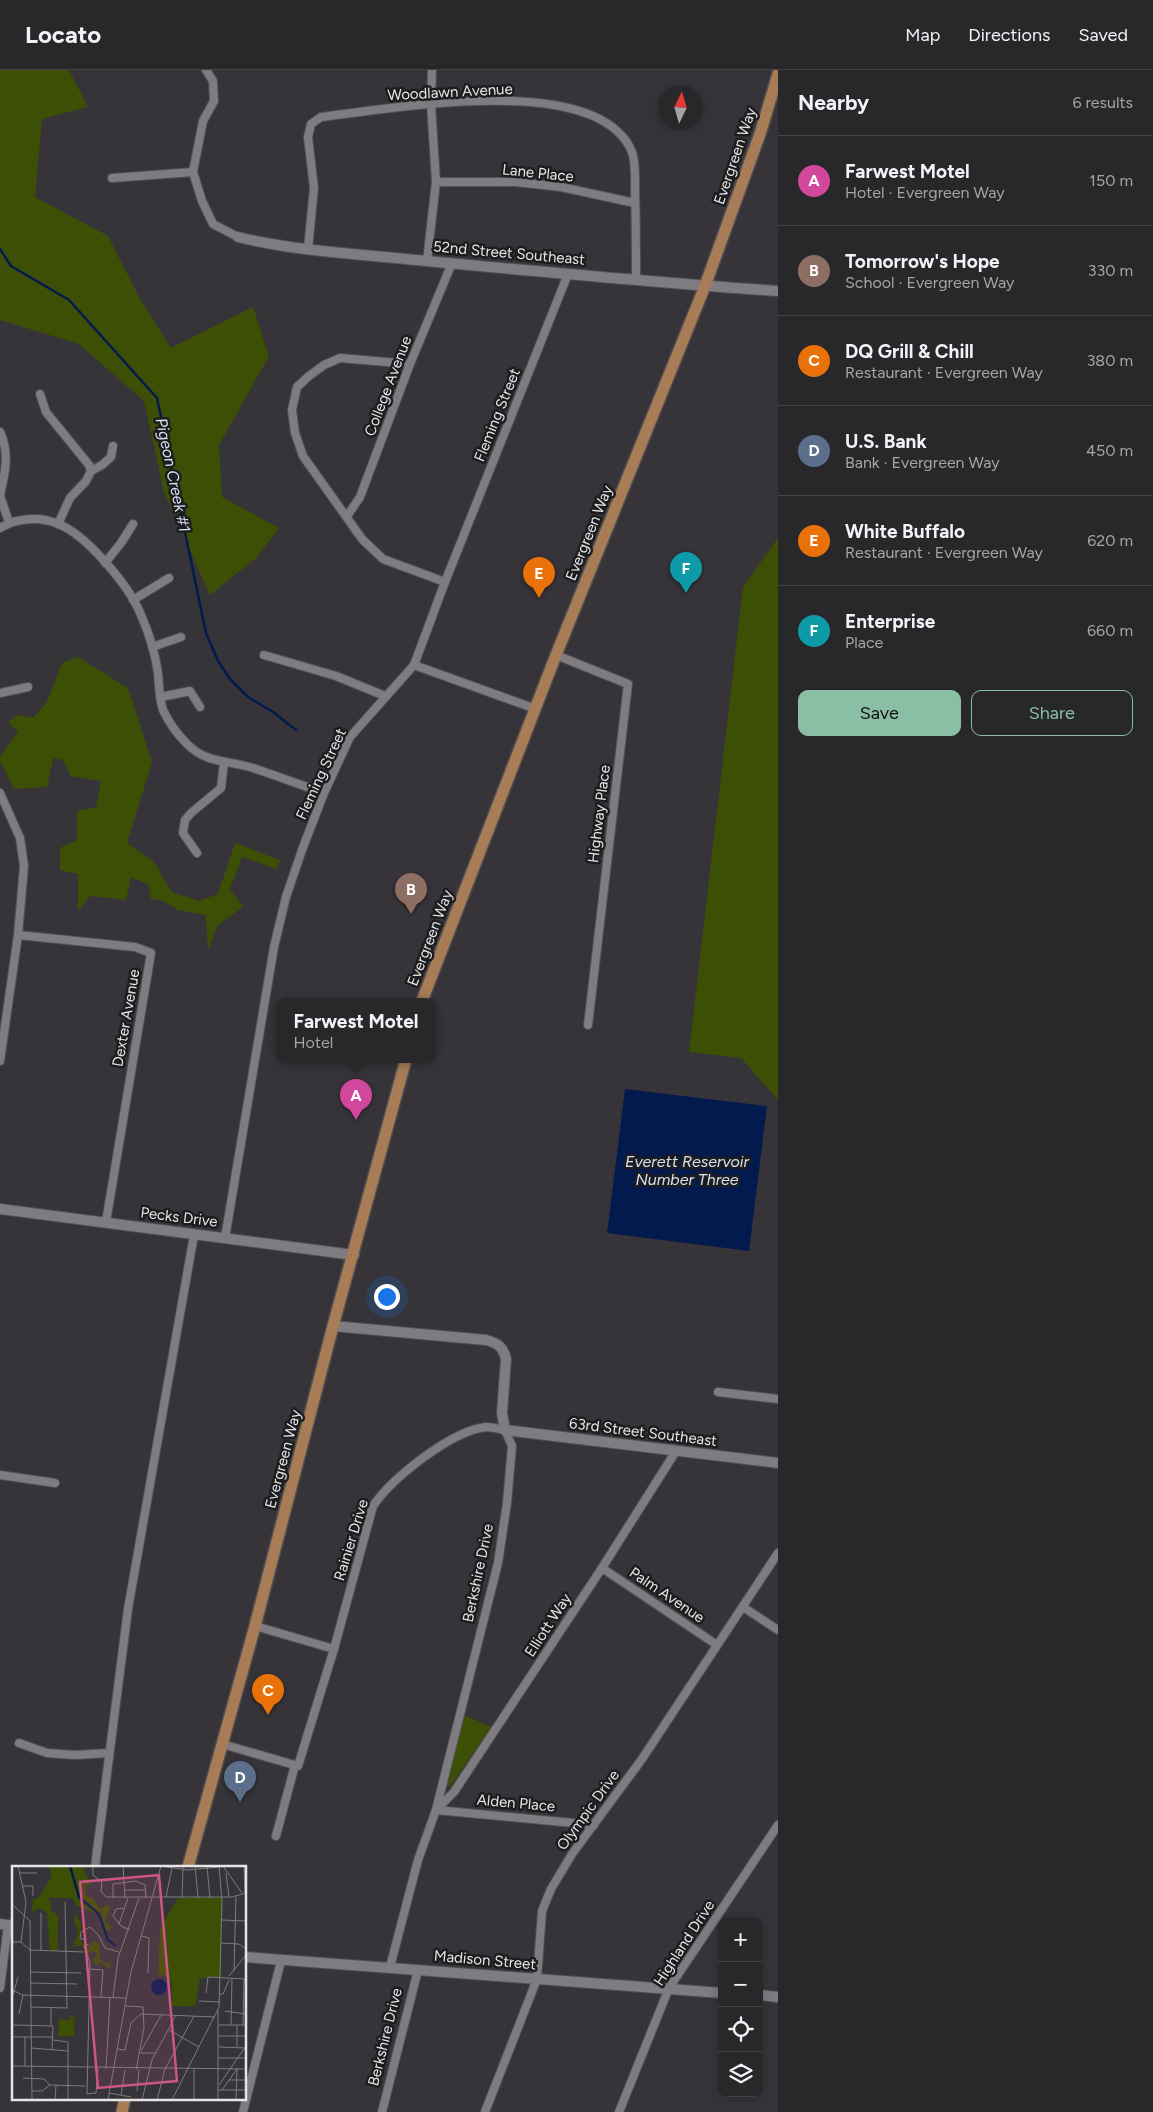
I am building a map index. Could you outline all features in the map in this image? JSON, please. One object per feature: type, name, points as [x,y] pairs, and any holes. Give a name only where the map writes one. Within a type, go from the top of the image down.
[{"type":"main road","name":"Evergreen Way","points":[[423,998],[556,655],[705,286],[754,150],[778,74]]},
{"type":"main road","name":"Evergreen Way","points":[[188,1866],[255,1626],[333,1326],[354,1255],[405,1063]]},
{"type":"street","points":[[206,70],[213,81],[214,101],[203,121],[193,172],[202,201],[213,224],[238,237]]},
{"type":"street","points":[[427,261],[436,182],[431,104],[432,70]]},
{"type":"street","name":"Woodlawn Avenue","points":[[308,249],[314,188],[308,137],[312,124],[321,117],[431,104],[501,100],[551,104],[588,114],[607,122],[624,137],[632,153],[636,280]]},
{"type":"street","points":[[112,178],[193,172]]},
{"type":"street","name":"Lane Place","points":[[436,182],[516,182],[562,187],[635,204]]},
{"type":"street","name":"52nd Street Southeast","points":[[238,237],[270,245],[427,261],[705,286],[778,290]]},
{"type":"street","name":"College Avenue","points":[[347,516],[360,498],[410,364],[452,263]]},
{"type":"street","name":"Fleming Street","points":[[225,1238],[274,947],[286,897],[302,850],[324,793],[350,738],[414,665],[445,582],[568,274]]},
{"type":"street","points":[[410,364],[340,358],[309,376],[297,387],[292,410],[295,433],[303,456],[362,539],[383,559],[445,582]]},
{"type":"street","points":[[40,394],[46,412],[89,465],[91,471]]},
{"type":"street","points":[[0,432],[5,442],[6,462],[6,477],[0,496],[9,522]]},
{"type":"street","points":[[58,524],[64,507],[86,481],[91,471],[102,465],[110,457],[113,446]]},
{"type":"street","points":[[0,528],[9,522],[34,519],[58,524],[94,550],[124,585],[140,612],[152,647],[162,709],[173,728],[188,745],[205,758],[251,767],[324,793]]},
{"type":"street","points":[[105,563],[133,524]]},
{"type":"street","points":[[133,600],[169,578]]},
{"type":"street","points":[[152,647],[181,637]]},
{"type":"street","points":[[264,655],[336,676],[385,696]]},
{"type":"street","name":"Highway Place","points":[[556,655],[628,684],[588,1025]]},
{"type":"street","points":[[414,665],[536,709]]},
{"type":"street","points":[[0,693],[28,687]]},
{"type":"street","points":[[161,697],[190,691],[200,707]]},
{"type":"street","points":[[197,853],[183,833],[185,820],[190,813],[221,788],[224,763]]},
{"type":"street","points":[[0,793],[20,838],[24,866],[18,935],[0,1061]]},
{"type":"street","name":"Dexter Avenue","points":[[18,935],[135,947],[151,953],[106,1222]]},
{"type":"street","name":"Pecks Drive","points":[[0,1209],[354,1255]]},
{"type":"street","points":[[95,1866],[128,1608],[194,1234]]},
{"type":"street","name":"Berkshire Drive","points":[[333,1326],[486,1340],[498,1343],[504,1351],[506,1359],[502,1413],[505,1430],[512,1446],[498,1563],[436,1810],[418,1860],[390,1968]]},
{"type":"street","points":[[718,1392],[778,1399]]},
{"type":"street","name":"Rainier Drive","points":[[276,1836],[295,1765],[298,1766],[334,1649],[374,1506],[383,1492],[401,1475],[438,1448],[466,1432],[487,1427],[505,1430]]},
{"type":"street","name":"63rd Street Southeast","points":[[505,1430],[778,1462]]},
{"type":"street","name":"Elliott Way","points":[[436,1810],[454,1792],[602,1568],[676,1451]]},
{"type":"street","points":[[0,1475],[55,1483]]},
{"type":"street","name":"Olympic Drive","points":[[485,2112],[537,1979],[542,1911],[551,1889],[572,1854],[642,1759],[778,1553]]},
{"type":"street","name":"Palm Avenue","points":[[602,1568],[717,1645]]},
{"type":"street","points":[[743,1607],[778,1630]]},
{"type":"street","points":[[255,1626],[334,1649]]},
{"type":"street","points":[[19,1744],[47,1754],[109,1753]]},
{"type":"street","points":[[222,1744],[295,1765]]},
{"type":"street","name":"Alden Place","points":[[436,1810],[594,1825]]},
{"type":"street","name":"Highland Drive","points":[[619,2112],[669,1988],[778,1825]]},
{"type":"street","points":[[0,1988],[7,1925]]},
{"type":"street","name":"Madison Street","points":[[246,1957],[718,1992]]},
{"type":"street","points":[[243,2112],[281,1961]]},
{"type":"street","name":"Berkshire Drive","points":[[382,2112],[418,1970]]},
{"type":"street","points":[[763,1995],[778,1997]]},
{"type":"green space","points":[[0,70],[69,70],[88,107],[42,119],[35,197],[108,236],[140,299],[171,348],[253,307],[269,356],[219,445],[222,497],[279,528],[256,558],[210,595],[164,492],[144,401],[79,344],[0,320]]},
{"type":"green space","points":[[778,538],[778,1100],[741,1058],[689,1052],[743,587]]},
{"type":"green space","points":[[78,657],[128,688],[152,762],[127,843],[154,862],[172,892],[199,901],[218,894],[235,843],[280,860],[277,869],[242,857],[230,889],[243,907],[217,926],[208,951],[206,915],[178,910],[161,900],[151,899],[148,884],[131,877],[126,900],[90,896],[78,911],[78,874],[60,870],[60,848],[77,840],[77,811],[96,807],[101,781],[71,776],[63,760],[53,758],[47,787],[14,789],[0,761],[0,756],[18,732],[8,722],[17,715],[33,718],[47,702],[62,663]]},
{"type":"green space","points":[[464,1715],[491,1727],[449,1786],[446,1784]]},
{"type":"water","name":"Everett Reservoir Number Three","points":[[625,1089],[767,1106],[749,1251],[607,1233]]},
{"type":"waterway","name":"Pigeon Creek #1","points":[[0,249],[11,266],[69,300],[157,398],[206,633],[218,661],[230,679],[248,697],[273,712],[296,730]]},
{"type":"place","name":"Enterprise","points":[[686,593]]},
{"type":"place","name":"White Buffalo","points":[[539,598]]},
{"type":"place","name":"Tomorrow's Hope","points":[[411,914]]},
{"type":"place","name":"Farwest Motel","points":[[356,1120]]},
{"type":"place","name":"DQ Grill & Chill","points":[[268,1715]]},
{"type":"place","name":"U.S. Bank","points":[[240,1802]]}]
